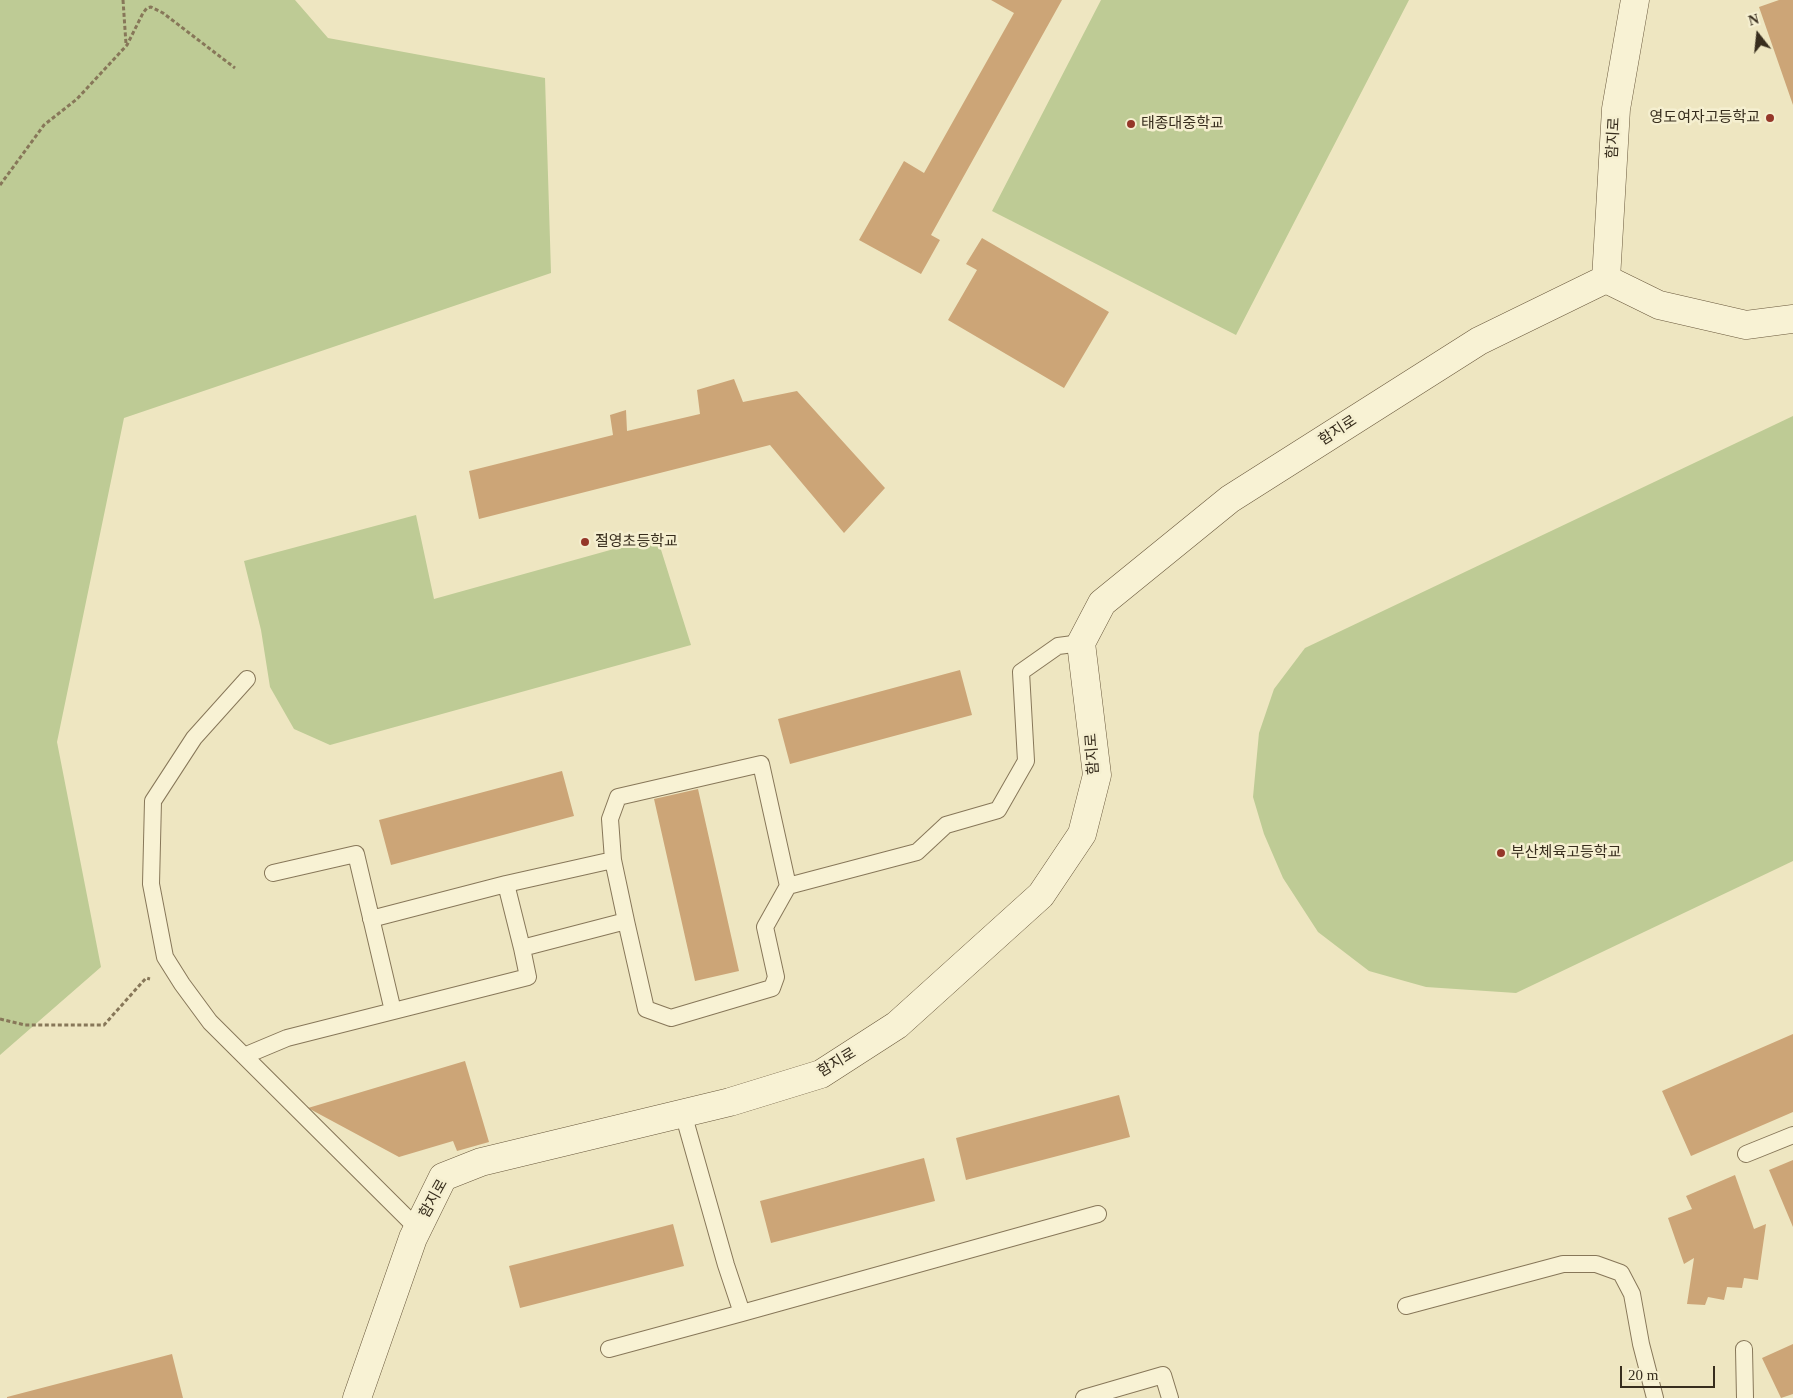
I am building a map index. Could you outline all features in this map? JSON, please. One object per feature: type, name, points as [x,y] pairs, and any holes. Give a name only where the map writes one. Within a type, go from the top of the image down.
[{"type":"street","name":"함지로","points":[[357,1398],[413,1238],[443,1177],[481,1162],[730,1102],[821,1074],[897,1025],[1041,895],[1082,834],[1097,775],[1082,643],[1102,603],[1230,499],[1479,341],[1606,279],[1616,109],[1635,0]]},
{"type":"street","points":[[1606,279],[1659,306],[1746,325],[1793,320]]},
{"type":"lane","points":[[788,886],[917,852],[946,824],[998,810],[1026,761],[1021,672],[1058,646],[1082,643]]},
{"type":"lane","points":[[247,679],[194,738],[152,801],[151,884],[165,957],[210,1022],[418,1229]]},
{"type":"lane","points":[[761,764],[788,886],[764,927],[776,977],[772,988],[670,1018],[646,1009],[613,860],[610,819],[618,797],[761,764]]},
{"type":"lane","points":[[274,873],[356,854],[393,1011]]},
{"type":"lane","points":[[371,919],[506,884],[613,860]]},
{"type":"lane","points":[[244,1056],[287,1038],[528,976],[506,884]]},
{"type":"lane","points":[[522,948],[626,921]]},
{"type":"lane","points":[[682,1113],[742,1314]]},
{"type":"lane","points":[[1746,1154],[1793,1135]]},
{"type":"lane","points":[[609,1349],[742,1314],[1098,1214]]},
{"type":"lane","points":[[1406,1306],[1563,1264],[1596,1264],[1621,1273],[1632,1294],[1641,1344],[1655,1398]]},
{"type":"lane","points":[[1744,1349],[1745,1398]]},
{"type":"lane","points":[[1084,1398],[1163,1375],[1170,1398]]},
{"type":"path","points":[[123,0],[126,45]]},
{"type":"path","points":[[0,185],[44,125],[77,99],[126,45],[143,13],[148,8],[151,7],[163,13],[235,68]]},
{"type":"path","points":[[0,1019],[25,1025],[104,1025],[146,978],[182,984]]},
{"type":"green space","points":[[0,0],[295,0],[328,38],[545,78],[551,273],[124,418],[57,742],[101,967],[0,1055]]},
{"type":"green space","points":[[1101,0],[1409,0],[1236,335],[992,211]]},
{"type":"green space","points":[[1793,416],[1793,861],[1516,993],[1426,987],[1369,971],[1318,932],[1283,878],[1264,834],[1253,797],[1259,733],[1274,689],[1305,648]]},
{"type":"green space","points":[[416,515],[434,599],[657,537],[691,645],[330,745],[294,729],[270,687],[261,630],[244,561]]},
{"type":"building","points":[[991,0],[1062,0],[931,235],[940,240],[921,274],[859,240],[904,161],[924,173],[1014,13]]},
{"type":"building","points":[[1779,0],[1793,0],[1793,105],[1759,7]]},
{"type":"building","points":[[982,238],[1109,312],[1064,388],[948,320],[977,270],[966,264]]},
{"type":"building","points":[[734,379],[743,402],[797,391],[885,488],[844,533],[770,445],[479,519],[469,471],[613,435],[610,415],[626,410],[627,431],[700,414],[697,390]]},
{"type":"building","points":[[960,670],[972,715],[790,764],[778,719]]},
{"type":"building","points":[[562,771],[574,816],[391,865],[379,820]]},
{"type":"building","points":[[698,789],[739,971],[695,981],[654,799]]},
{"type":"building","points":[[1793,1034],[1793,1112],[1691,1156],[1662,1091]]},
{"type":"building","points":[[465,1061],[489,1142],[457,1151],[453,1141],[399,1157],[308,1108]]},
{"type":"building","points":[[1119,1095],[1130,1137],[966,1180],[956,1138]]},
{"type":"building","points":[[924,1158],[935,1201],[771,1243],[760,1201]]},
{"type":"building","points":[[1793,1160],[1793,1227],[1769,1170]]},
{"type":"building","points":[[1735,1175],[1754,1229],[1766,1224],[1758,1280],[1744,1278],[1742,1288],[1727,1287],[1724,1300],[1708,1297],[1705,1305],[1687,1304],[1694,1258],[1684,1264],[1668,1218],[1692,1209],[1686,1196]]},
{"type":"building","points":[[673,1224],[684,1266],[520,1308],[509,1266]]},
{"type":"building","points":[[1793,1344],[1793,1394],[1781,1398],[1762,1358]]},
{"type":"building","points":[[172,1354],[183,1398],[7,1398],[7,1397]]},
{"type":"place","name":"영도여자고등학교","points":[[1770,118]]},
{"type":"place","name":"태종대중학교","points":[[1131,124]]},
{"type":"place","name":"절영초등학교","points":[[585,542]]},
{"type":"place","name":"부산체육고등학교","points":[[1501,853]]}]
